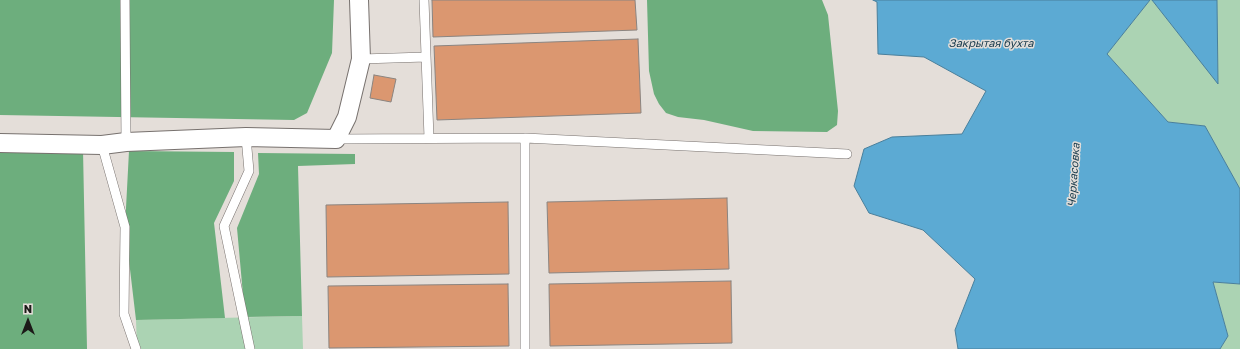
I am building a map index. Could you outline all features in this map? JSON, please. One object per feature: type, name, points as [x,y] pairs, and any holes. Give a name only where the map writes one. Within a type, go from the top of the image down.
[{"type":"street","points":[[0,143],[102,145],[126,142],[246,137],[336,139],[347,117],[361,59],[359,0]]},
{"type":"lane","points":[[126,0],[126,142]]},
{"type":"lane","points":[[424,0],[429,138]]},
{"type":"lane","points":[[361,59],[426,57]]},
{"type":"lane","points":[[246,137],[249,170],[224,226],[250,349]]},
{"type":"lane","points":[[525,138],[525,349]]},
{"type":"lane","points":[[336,139],[525,138],[847,154]]},
{"type":"lane","points":[[102,145],[125,227],[124,314],[136,349]]},
{"type":"green space","points":[[0,0],[334,0],[332,53],[307,113],[294,120],[0,115]]},
{"type":"green space","points":[[647,0],[822,0],[828,15],[838,111],[837,125],[827,132],[753,131],[704,120],[678,117],[666,113],[654,94],[649,71]]},
{"type":"green space","points":[[1150,0],[1152,0],[1218,83],[1217,0],[1240,0],[1240,189],[1205,126],[1168,122],[1107,54]]},
{"type":"green space","points":[[0,149],[83,150],[87,349],[0,349]]},
{"type":"green space","points":[[129,151],[234,152],[234,181],[214,223],[225,318],[136,320],[125,227]]},
{"type":"green space","points":[[258,153],[355,154],[355,164],[298,166],[302,316],[245,317],[237,228],[259,174]]},
{"type":"green space","points":[[1213,282],[1240,284],[1240,349],[1220,349],[1228,336]]},
{"type":"green space","points":[[302,316],[303,349],[137,349],[136,320]]},
{"type":"water","points":[[873,0],[1150,0],[1107,54],[1168,122],[1205,126],[1240,189],[1240,284],[1213,282],[1228,336],[1220,349],[958,349],[955,330],[975,279],[923,230],[869,213],[854,186],[864,149],[892,137],[962,134],[986,91],[924,57],[878,54],[877,2]]},
{"type":"water","points":[[1152,0],[1217,0],[1218,84]]},
{"type":"building","points":[[432,0],[635,0],[637,30],[433,37]]},
{"type":"building","points":[[638,39],[641,113],[437,120],[434,46]]},
{"type":"building","points":[[374,75],[396,79],[391,102],[370,98]]},
{"type":"building","points":[[727,198],[729,269],[549,273],[547,202]]},
{"type":"building","points":[[508,202],[509,274],[327,277],[326,205]]},
{"type":"building","points":[[731,281],[732,343],[550,346],[549,284]]},
{"type":"building","points":[[508,284],[509,346],[329,348],[328,286]]},
{"type":"water label","name":"Закрытая бухта","points":[[991,44]]},
{"type":"water label","name":"Черкасовка","points":[[1074,175]]}]
